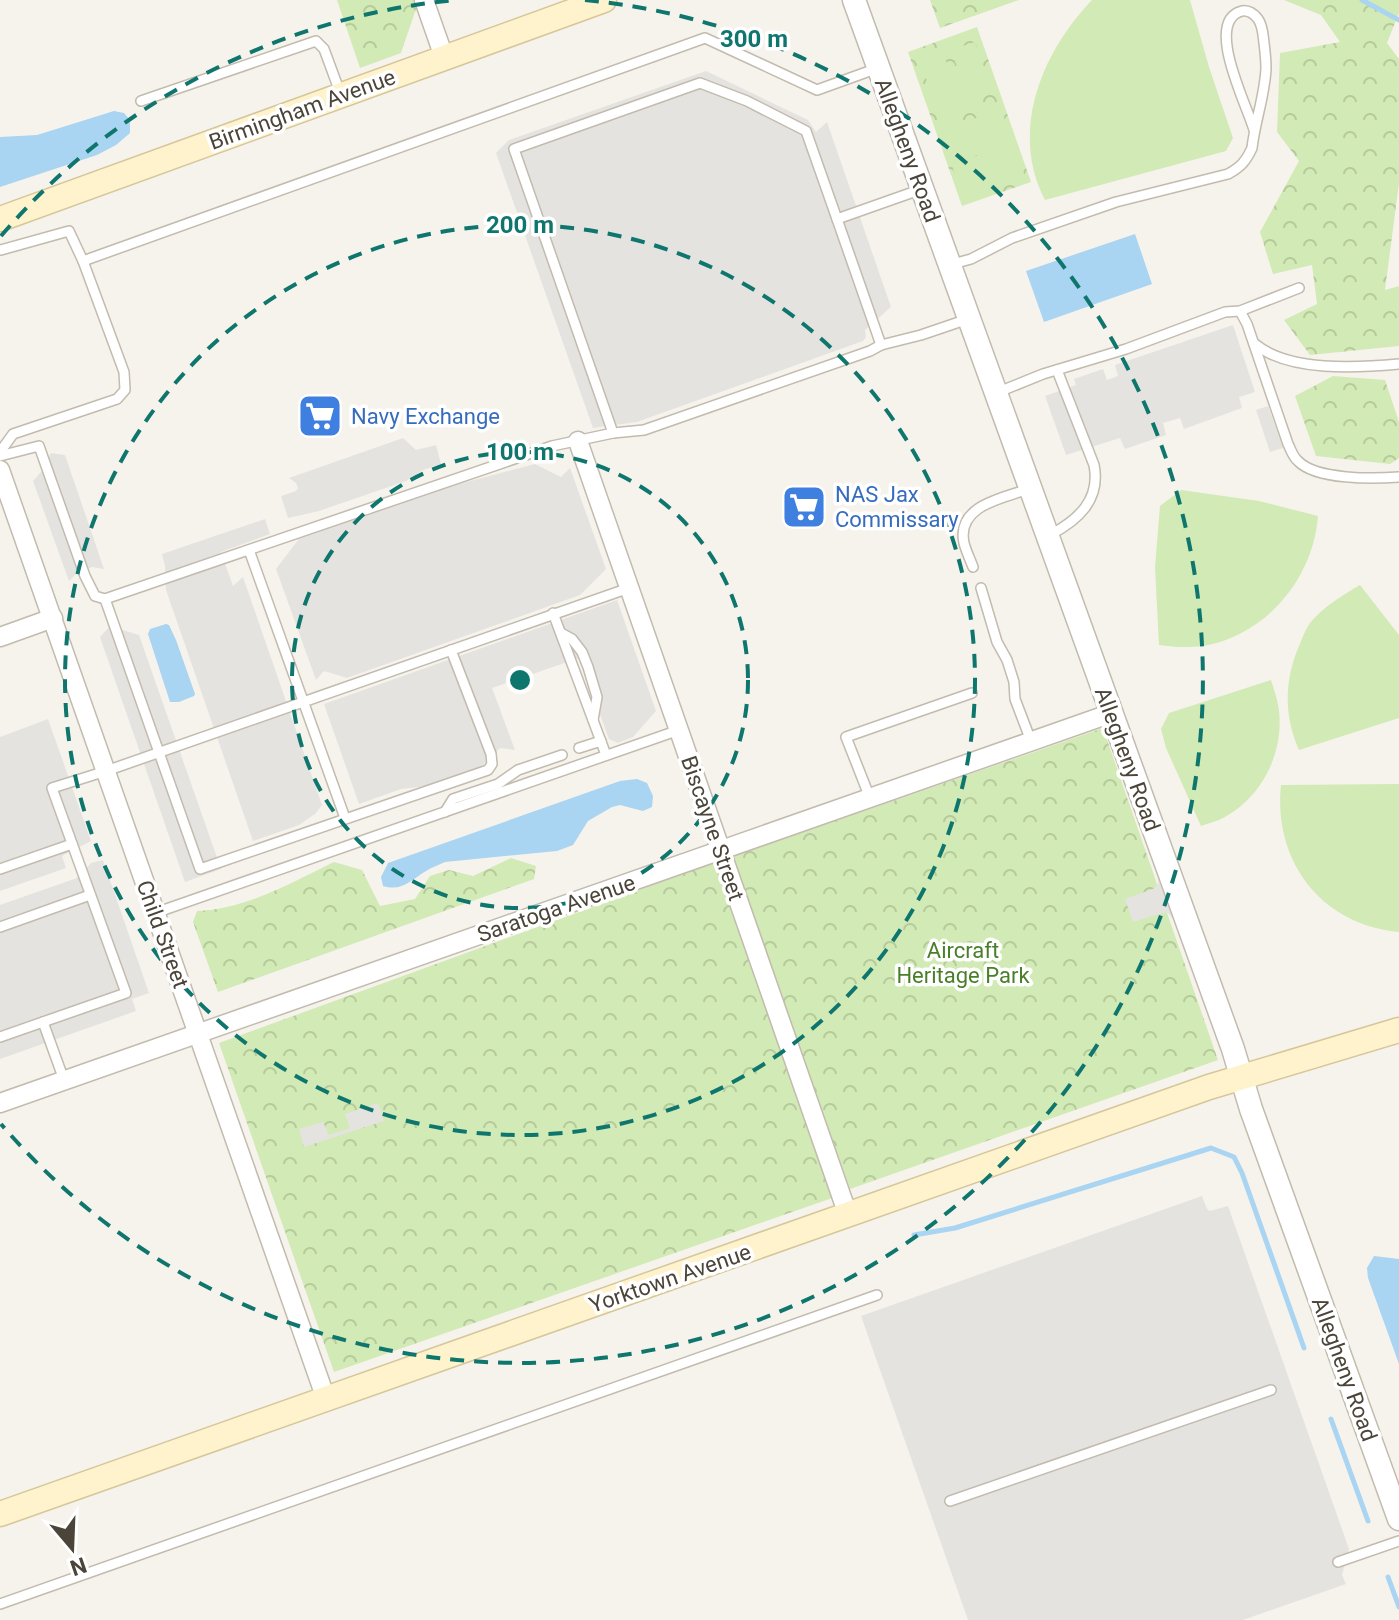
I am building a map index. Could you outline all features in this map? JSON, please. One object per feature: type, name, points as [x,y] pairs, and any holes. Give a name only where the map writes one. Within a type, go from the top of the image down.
[{"type":"main road","name":"Birmingham Avenue","points":[[0,219],[604,0]]},
{"type":"main road","name":"Yorktown Avenue","points":[[0,1514],[1241,1077],[1399,1030]]},
{"type":"main road","name":"Yorktown Avenue","points":[[1342,1048],[1399,1048]]},
{"type":"street","points":[[424,0],[444,57]]},
{"type":"street","name":"Allegheny Road","points":[[854,0],[1399,1519]]},
{"type":"street","name":"Biscayne Street","points":[[578,441],[848,1215]]},
{"type":"street","name":"Child Street","points":[[0,470],[326,1399]]},
{"type":"street","points":[[0,637],[53,618]]},
{"type":"street","name":"Saratoga Avenue","points":[[0,1103],[1112,713]]},
{"type":"lane","points":[[949,265],[971,259],[1024,233],[1116,202],[1228,174],[1240,168],[1252,148],[1266,68],[1263,32],[1258,19],[1249,11],[1244,11],[1235,15],[1226,28],[1227,55],[1254,130]]},
{"type":"lane","points":[[83,261],[705,38],[817,90],[878,68]]},
{"type":"lane","points":[[141,101],[316,41],[324,49],[341,95]]},
{"type":"lane","points":[[613,433],[514,149],[700,83],[747,101],[806,131],[881,345]]},
{"type":"lane","points":[[837,219],[922,189]]},
{"type":"lane","points":[[0,454],[13,434],[117,399],[125,390],[124,372],[69,231],[1,250]]},
{"type":"lane","points":[[996,393],[1043,374],[1126,349],[1225,312],[1240,311],[1299,288]]},
{"type":"lane","points":[[1240,311],[1244,315],[1288,444],[1298,461],[1313,470],[1346,477],[1399,477]]},
{"type":"lane","points":[[0,454],[39,446],[85,576],[95,596],[105,599],[552,446],[644,430],[881,345],[968,319]]},
{"type":"lane","points":[[1254,344],[1263,351],[1307,364],[1335,368],[1399,364]]},
{"type":"lane","points":[[1048,537],[1069,525],[1086,509],[1092,500],[1095,478],[1094,465],[1057,370]]},
{"type":"lane","points":[[973,567],[964,542],[964,525],[969,516],[980,506],[1030,488]]},
{"type":"lane","points":[[249,550],[345,818]]},
{"type":"lane","points":[[0,1037],[126,993],[52,788],[629,588]]},
{"type":"lane","points":[[981,588],[1031,741]]},
{"type":"lane","points":[[105,599],[200,869],[488,770],[492,764],[491,754],[451,650]]},
{"type":"lane","points":[[553,613],[606,755]]},
{"type":"lane","points":[[870,798],[846,737],[972,693]]},
{"type":"lane","points":[[155,913],[679,730]]},
{"type":"lane","points":[[579,748],[601,741]]},
{"type":"lane","points":[[445,812],[453,799],[498,784],[518,770],[562,755]]},
{"type":"lane","points":[[0,869],[72,844]]},
{"type":"lane","points":[[0,927],[90,895]]},
{"type":"lane","points":[[43,1022],[64,1080]]},
{"type":"lane","points":[[0,1604],[877,1295]]},
{"type":"lane","points":[[950,1501],[1271,1390]]},
{"type":"lane","points":[[1338,1562],[1399,1541]]},
{"type":"green space","points":[[337,0],[414,0],[417,6],[401,53],[360,68]]},
{"type":"green space","points":[[930,0],[1019,0],[940,28]]},
{"type":"green space","points":[[1092,0],[1190,0],[1233,138],[1226,151],[1045,200],[1035,174],[1030,147],[1036,94],[1058,43]]},
{"type":"green space","points":[[1284,0],[1399,0],[1399,13],[1387,43],[1399,59],[1399,183],[1385,290],[1399,286],[1399,346],[1310,355],[1284,320],[1317,304],[1312,265],[1273,274],[1260,232],[1299,161],[1277,132],[1280,53],[1340,42],[1321,15]]},
{"type":"green space","points":[[977,27],[1031,182],[962,206],[908,52]]},
{"type":"green space","points":[[975,42],[993,93],[969,101],[951,50]]},
{"type":"green space","points":[[943,53],[962,104],[938,112],[920,61]]},
{"type":"green space","points":[[1001,109],[1013,142],[952,164],[940,131]]},
{"type":"green space","points":[[1014,146],[1026,179],[964,201],[953,168]]},
{"type":"green space","points":[[1333,376],[1385,380],[1399,422],[1399,458],[1390,464],[1316,456],[1295,396]]},
{"type":"green space","points":[[1181,490],[1259,501],[1318,516],[1307,561],[1282,600],[1266,617],[1247,630],[1203,646],[1159,645],[1155,567],[1160,506]]},
{"type":"green space","points":[[1360,585],[1399,635],[1399,718],[1299,750],[1288,711],[1288,685],[1294,659],[1310,623],[1340,597]]},
{"type":"green space","points":[[1271,680],[1280,728],[1278,744],[1266,775],[1234,812],[1201,826],[1166,748],[1161,729],[1169,713]]},
{"type":"green space","name":"Aircraft Heritage Park","points":[[1103,728],[1218,1060],[850,1189],[732,857]]},
{"type":"green space","points":[[1399,784],[1399,932],[1371,927],[1347,917],[1325,902],[1308,884],[1294,863],[1285,839],[1281,785]]},
{"type":"green space","points":[[511,858],[536,866],[534,879],[218,992],[193,922],[197,911],[251,900],[334,862],[362,870],[380,906],[415,899],[430,876],[449,870],[473,876]]},
{"type":"green space","points":[[719,861],[838,1196],[334,1372],[219,1043]]},
{"type":"shaded area","points":[[706,71],[808,120],[816,132],[827,122],[891,307],[865,330],[863,341],[637,422],[593,428],[496,153],[509,140]]},
{"type":"shaded area","points":[[1233,325],[1255,392],[1239,397],[1242,408],[1184,429],[1180,418],[1163,423],[1166,435],[1125,449],[1120,438],[1066,455],[1045,396],[1076,385],[1074,379],[1103,369],[1107,380],[1118,376],[1115,365]]},
{"type":"shaded area","points":[[1268,406],[1283,448],[1270,452],[1256,410]]},
{"type":"shaded area","points":[[403,438],[416,450],[436,445],[441,464],[423,470],[406,481],[319,511],[288,518],[281,496],[298,488],[289,478]]},
{"type":"shaded area","points":[[51,453],[65,455],[104,569],[92,567],[77,573],[69,581],[33,481]]},
{"type":"shaded area","points":[[535,464],[561,477],[570,468],[606,569],[580,595],[347,678],[324,671],[316,680],[276,569],[299,539],[459,484]]},
{"type":"shaded area","points":[[265,519],[270,534],[221,552],[233,586],[243,577],[322,805],[299,825],[253,841],[166,590],[162,554]]},
{"type":"shaded area","points":[[617,600],[656,711],[633,737],[618,743],[609,739],[579,658],[492,688],[515,750],[500,748],[480,768],[427,786],[401,789],[359,804],[324,704]]},
{"type":"shaded area","points":[[110,626],[139,635],[221,869],[185,882],[100,637]]},
{"type":"shaded area","points":[[48,719],[91,841],[62,856],[66,868],[0,891],[0,737]]},
{"type":"shaded area","points":[[103,860],[149,993],[132,999],[136,1011],[0,1059],[0,905],[77,878],[91,863]]},
{"type":"shaded area","points":[[1158,879],[1174,920],[1168,913],[1163,913],[1133,922],[1125,899],[1153,889]]},
{"type":"shaded area","points":[[378,1103],[384,1121],[304,1147],[299,1129],[323,1122],[329,1135],[350,1128],[345,1114]]},
{"type":"shaded area","points":[[1202,1196],[1210,1211],[1228,1206],[1349,1549],[1342,1575],[1346,1584],[1243,1620],[968,1620],[861,1316]]},
{"type":"water","points":[[114,111],[124,113],[130,120],[130,133],[116,145],[97,155],[0,187],[0,137],[37,135]]},
{"type":"water","points":[[1135,234],[1152,284],[1044,322],[1026,271]]},
{"type":"water","points":[[166,624],[176,640],[195,694],[179,702],[170,702],[148,634],[150,629]]},
{"type":"water","points":[[637,779],[647,783],[653,796],[652,807],[643,811],[620,805],[612,807],[588,821],[573,845],[557,851],[445,862],[401,886],[383,886],[381,877],[388,863],[620,781]]},
{"type":"water","points":[[1374,1256],[1399,1259],[1399,1364],[1368,1278],[1367,1268]]},
{"type":"waterway","points":[[1362,0],[1399,20]]},
{"type":"waterway","points":[[914,1235],[955,1228],[1211,1148],[1234,1157],[1242,1173],[1304,1348]]},
{"type":"waterway","points":[[1331,1419],[1368,1521]]},
{"type":"waterway","points":[[1388,1577],[1399,1607]]},
{"type":"place","name":"Navy Exchange","points":[[320,416]]},
{"type":"place","name":"NAS Jax Commissary","points":[[804,507]]}]
